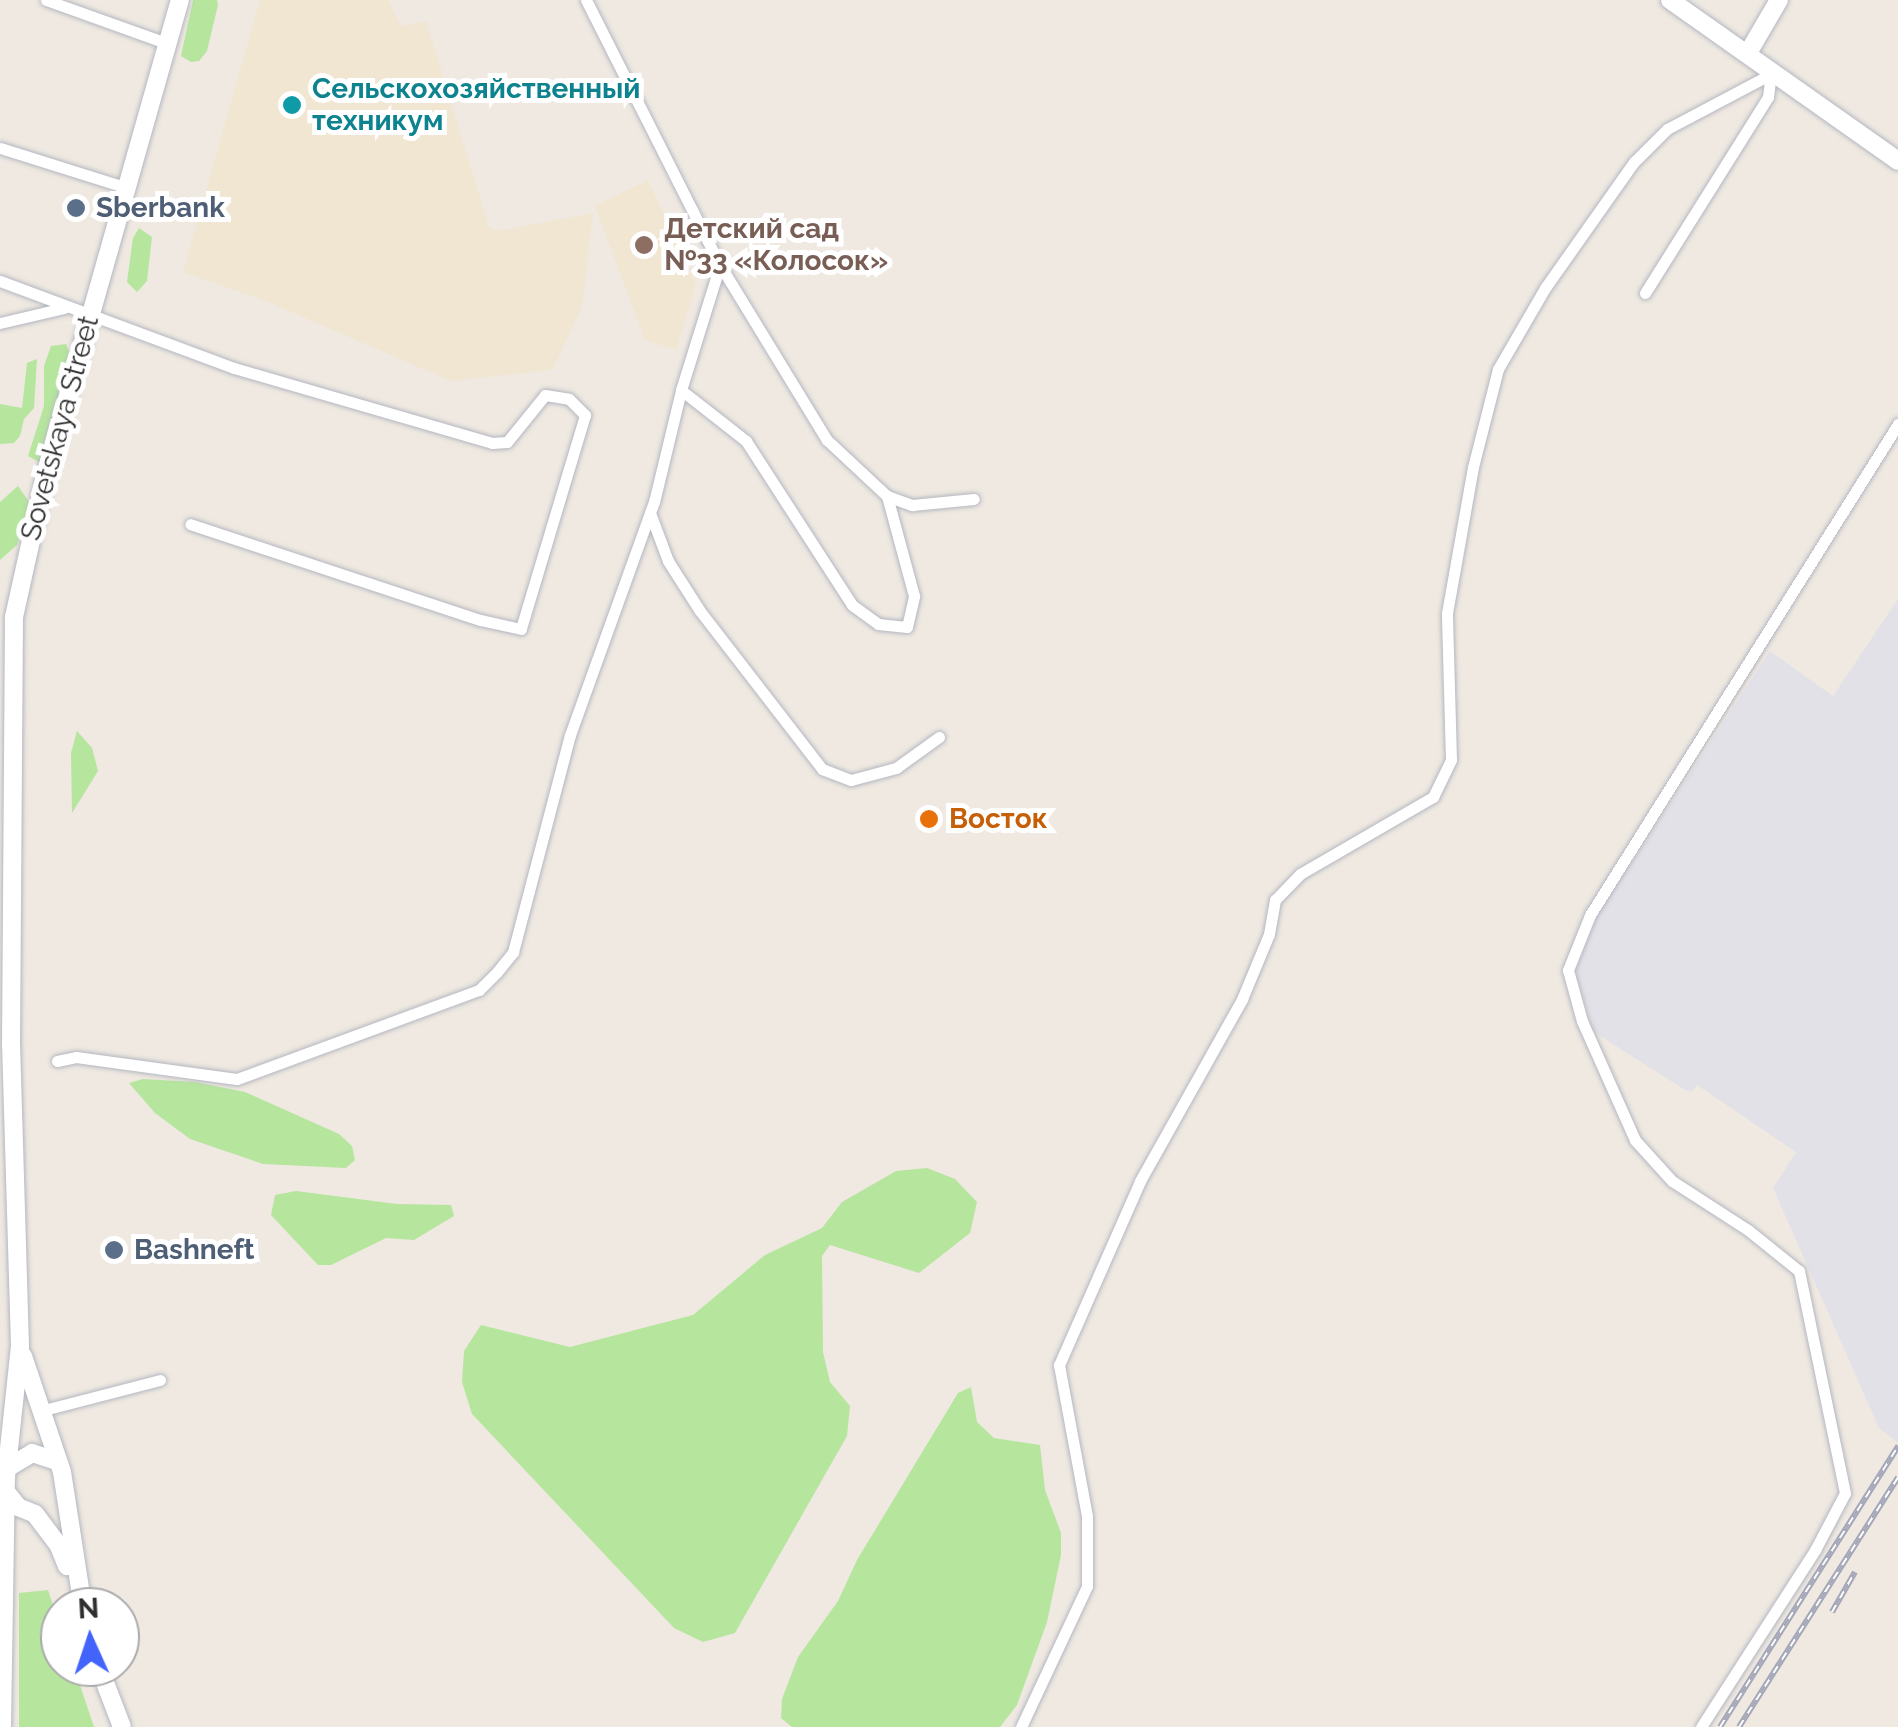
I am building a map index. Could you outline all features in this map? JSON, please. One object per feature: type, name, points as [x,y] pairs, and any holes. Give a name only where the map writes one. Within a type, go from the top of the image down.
[{"type":"main road","name":"Sovetskaya Street","points":[[20,1346],[64,1486],[82,1607],[58,1544],[35,1514],[18,1507],[6,1492],[20,1346],[11,1045],[12,646],[28,545],[180,0]]},
{"type":"main road","points":[[1670,0],[1898,161]]},
{"type":"main road","points":[[1748,53],[1780,0]]},
{"type":"main road","points":[[9,1468],[32,1454],[56,1462]]},
{"type":"main road","points":[[3,1548],[10,1534],[35,1514],[55,1506],[64,1486]]},
{"type":"main road","points":[[2,1727],[6,1492]]},
{"type":"main road","points":[[107,1687],[122,1727]]},
{"type":"street","points":[[46,0],[169,44]]},
{"type":"street","points":[[586,0],[720,264],[827,440],[887,496],[912,504],[974,499]]},
{"type":"street","points":[[1645,293],[1768,97],[1771,74]]},
{"type":"street","points":[[1021,1727],[1088,1586],[1087,1516],[1059,1364],[1140,1180],[1242,998],[1268,934],[1275,900],[1300,874],[1433,797],[1452,760],[1447,613],[1473,467],[1498,369],[1555,273],[1634,162],[1667,128],[1771,74]]},
{"type":"street","points":[[0,148],[128,188]]},
{"type":"street","points":[[57,1061],[76,1057],[238,1079],[480,990],[513,952],[570,735],[650,513],[681,390],[720,264]]},
{"type":"street","points":[[0,281],[64,308],[234,368],[492,443],[507,442],[546,395],[569,399],[585,415],[522,629],[480,620],[190,524]]},
{"type":"street","points":[[0,323],[64,308]]},
{"type":"street","points":[[681,390],[746,442],[852,605],[878,624],[907,627],[914,596],[887,496]]},
{"type":"street","points":[[1701,1727],[1815,1550],[1846,1493],[1799,1271],[1748,1230],[1672,1181],[1635,1140],[1582,1021],[1568,970],[1590,915],[1898,424]]},
{"type":"street","points":[[650,513],[668,561],[700,611],[822,769],[851,780],[896,768],[939,736]]},
{"type":"street","points":[[40,1411],[160,1380]]},
{"type":"shaded area","points":[[260,0],[388,0],[401,26],[426,21],[489,227],[499,231],[593,213],[582,307],[552,370],[451,381],[266,301],[183,272]]},
{"type":"shaded area","name":"Детский сад №33 «Колосок»","points":[[648,180],[696,285],[676,350],[645,340],[595,206]]},
{"type":"shaded area","points":[[1898,599],[1898,1443],[1879,1428],[1773,1188],[1796,1152],[1697,1085],[1692,1092],[1685,1090],[1594,1032],[1575,970],[1596,918],[1770,651],[1833,696]]},
{"type":"green space","points":[[193,0],[217,0],[218,5],[207,51],[199,61],[191,62],[181,56]]},
{"type":"green space","points":[[139,228],[152,237],[147,281],[137,292],[127,282],[133,238]]},
{"type":"green space","points":[[66,344],[70,354],[41,463],[28,456],[44,406],[44,366],[51,346]]},
{"type":"green space","points":[[37,359],[34,408],[24,419],[14,443],[0,444],[0,404],[22,408],[27,363]]},
{"type":"green space","points":[[18,486],[30,503],[17,545],[0,560],[0,502]]},
{"type":"green space","points":[[77,731],[92,748],[98,771],[72,813],[71,753]]},
{"type":"green space","points":[[143,1079],[195,1082],[245,1092],[339,1134],[352,1146],[355,1160],[346,1168],[263,1164],[190,1139],[155,1113],[129,1083]]},
{"type":"green space","points":[[927,1168],[955,1179],[977,1202],[970,1233],[919,1273],[830,1245],[822,1256],[823,1352],[830,1382],[850,1406],[847,1436],[735,1633],[703,1642],[674,1628],[472,1414],[462,1382],[464,1351],[481,1325],[570,1347],[693,1315],[765,1255],[822,1228],[842,1202],[896,1171]]},
{"type":"green space","points":[[296,1191],[397,1204],[451,1205],[454,1216],[414,1240],[386,1238],[331,1265],[318,1265],[271,1215],[275,1195]]},
{"type":"green space","points":[[971,1387],[977,1422],[994,1438],[1040,1445],[1045,1490],[1061,1533],[1061,1555],[1047,1622],[1017,1705],[1000,1727],[792,1727],[781,1718],[782,1699],[798,1657],[838,1601],[857,1560],[958,1393]]},
{"type":"green space","points":[[40,1591],[40,1687],[81,1687],[94,1727],[19,1727],[19,1593]]},
{"type":"railway","points":[[1720,1727],[1898,1446]]},
{"type":"railway","points":[[1739,1727],[1898,1477]]},
{"type":"railway","points":[[1832,1612],[1855,1572]]},
{"type":"place","name":"Сельскохозяйственный техникум","points":[[292,105]]},
{"type":"place","name":"Sberbank","points":[[76,208]]},
{"type":"place","name":"Детский сад №33 «Колосок»","points":[[644,245]]},
{"type":"place","name":"Восток","points":[[929,819]]},
{"type":"place","name":"Bashneft","points":[[114,1250]]}]
